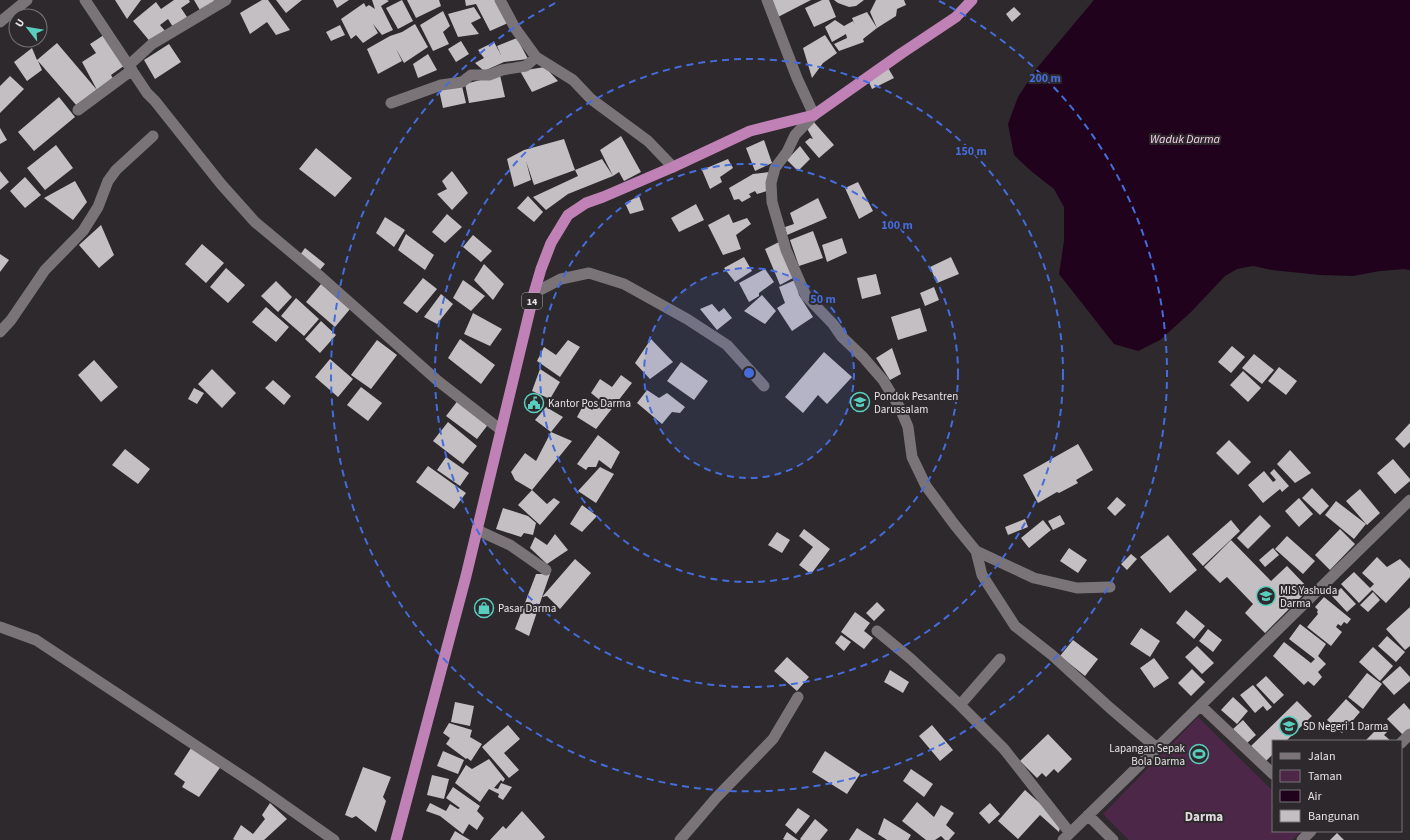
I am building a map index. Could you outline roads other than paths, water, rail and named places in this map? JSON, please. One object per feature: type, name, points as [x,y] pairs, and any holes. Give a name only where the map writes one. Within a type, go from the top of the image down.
[{"type":"highway","name":"14","points":[[396,840],[477,530],[534,293],[551,243],[568,215],[586,203],[674,167],[750,131],[814,115],[956,17],[972,0]]},
{"type":"street","points":[[0,22],[27,0]]},
{"type":"street","points":[[85,0],[147,93],[221,184],[255,222],[321,277],[438,381],[501,430]]},
{"type":"street","points":[[78,110],[131,68],[152,44],[226,0]]},
{"type":"street","points":[[500,0],[514,28],[536,57],[573,80],[591,98],[648,141],[674,167]]},
{"type":"street","points":[[767,0],[797,78],[814,115],[795,135],[787,152],[775,168],[771,183],[772,202],[786,250],[806,296],[833,324],[842,338],[863,357],[883,380],[900,408],[908,427],[912,457],[926,486],[976,551],[982,575],[1015,626],[1052,655],[1110,708],[1157,748]]},
{"type":"street","points":[[391,103],[441,85],[462,82],[471,75],[489,76],[502,70],[526,66],[536,57]]},
{"type":"street","points":[[0,332],[11,320],[45,270],[82,231],[98,207],[108,181],[116,170],[153,136]]},
{"type":"street","points":[[534,293],[561,278],[589,273],[624,284],[688,319],[727,345],[764,386]]},
{"type":"street","points":[[877,631],[960,704],[1004,749],[1066,837],[1410,500]]},
{"type":"street","points":[[477,530],[510,545],[546,570]]},
{"type":"street","points":[[976,551],[1034,578],[1076,588],[1110,587]]},
{"type":"street","points":[[0,627],[36,640],[257,786],[334,840]]},
{"type":"street","points":[[960,704],[1000,660]]},
{"type":"street","points":[[680,840],[716,798],[773,739],[798,697]]},
{"type":"street","points":[[1201,706],[1272,773]]},
{"type":"street","points":[[1402,742],[1410,734]]},
{"type":"street","points":[[1088,815],[1114,840]]},
{"type":"street","points":[[1302,840],[1310,832]]},
{"type":"water","name":"Waduk Darma","points":[[1094,0],[1410,0],[1410,270],[1380,271],[1353,276],[1320,275],[1272,270],[1253,266],[1237,269],[1225,276],[1191,312],[1160,340],[1138,351],[1114,344],[1059,274],[1064,241],[1064,207],[1054,189],[1014,155],[1008,124],[1018,97],[1037,68]]},
{"type":"place","name":"Pondok Pesantren Darussalam","points":[[860,402]]},
{"type":"place","name":"Kantor Pos Darma","points":[[534,403]]},
{"type":"place","name":"MIS Yashuda Darma","points":[[1266,596]]},
{"type":"place","name":"Pasar Darma","points":[[484,608]]},
{"type":"place","name":"SD Negeri 1 Darma","points":[[1289,726]]},
{"type":"place","name":"Lapangan Sepak Bola Darma","points":[[1199,754]]},
{"type":"district","name":"Darma","points":[[1204,816]]}]
